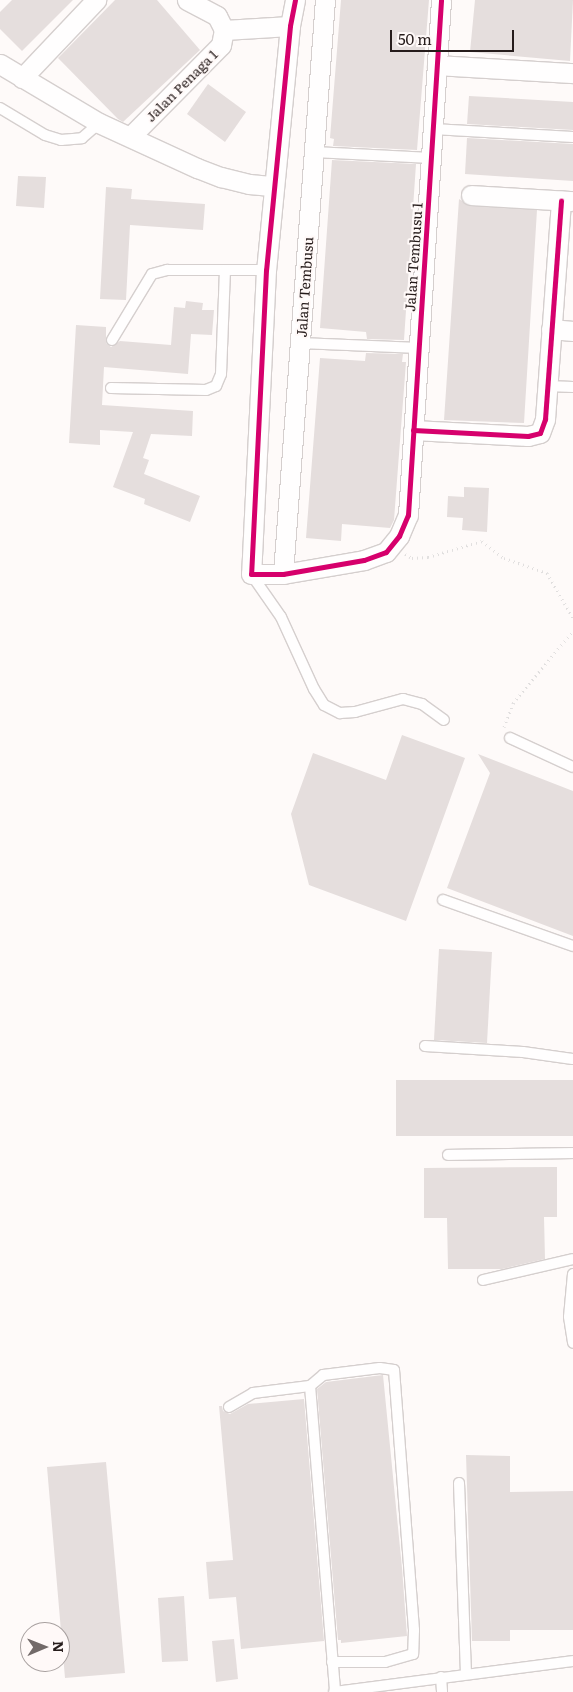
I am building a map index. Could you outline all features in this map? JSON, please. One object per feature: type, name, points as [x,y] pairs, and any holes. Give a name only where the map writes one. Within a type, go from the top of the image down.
[{"type":"street","points":[[22,78],[96,0]]},
{"type":"street","points":[[187,0],[217,16],[224,30],[290,26]]},
{"type":"street","points":[[295,0],[290,26],[266,270],[251,574],[282,574],[364,560],[386,552],[393,543]]},
{"type":"street","name":"Jalan Tembusu","points":[[282,574],[325,0]]},
{"type":"street","name":"Jalan Tembusu 1","points":[[393,543],[399,536],[408,516],[441,0]]},
{"type":"street","name":"Jalan Penaga 1","points":[[131,136],[221,45],[224,30]]},
{"type":"street","points":[[0,64],[99,122],[197,168],[221,177],[249,184],[274,186]]},
{"type":"street","points":[[437,65],[573,73]]},
{"type":"street","points":[[413,430],[528,436],[540,433],[545,419],[551,329],[567,201],[471,195]]},
{"type":"street","points":[[551,329],[573,330]]},
{"type":"lane","points":[[0,108],[45,135],[61,140],[82,138],[99,122]]},
{"type":"lane","points":[[433,128],[573,137]]},
{"type":"lane","points":[[314,152],[431,158]]},
{"type":"lane","points":[[112,340],[152,274],[167,270],[266,270]]},
{"type":"lane","points":[[112,388],[206,390],[216,386],[221,374],[225,270]]},
{"type":"lane","points":[[300,343],[419,348]]},
{"type":"lane","points":[[547,386],[573,387]]},
{"type":"lane","points":[[251,574],[281,617],[314,690],[324,705],[340,713],[355,712],[403,699],[422,704],[444,720]]},
{"type":"lane","points":[[510,738],[573,767]]},
{"type":"lane","points":[[443,900],[573,946]]},
{"type":"lane","points":[[425,1046],[523,1052],[573,1060]]},
{"type":"lane","points":[[448,1155],[573,1153]]},
{"type":"lane","points":[[483,1280],[573,1259]]},
{"type":"lane","points":[[573,1274],[569,1317],[573,1343]]},
{"type":"lane","points":[[229,1407],[253,1393],[310,1386],[322,1375],[380,1368],[394,1370],[414,1630],[413,1654],[385,1662],[332,1662]]},
{"type":"lane","points":[[310,1386],[334,1692],[371,1689],[442,1677],[573,1661]]},
{"type":"lane","points":[[459,1483],[466,1674]]},
{"type":"lane","points":[[442,1677],[442,1692]]},
{"type":"path","points":[[393,543],[405,554],[412,558],[418,558],[482,541],[504,558],[547,572],[573,618]]},
{"type":"path","points":[[510,738],[505,734],[504,725],[513,703],[573,631]]},
{"type":"building","points":[[12,0],[73,0],[22,51],[0,29],[0,12]]},
{"type":"building","points":[[115,0],[157,0],[200,50],[123,122],[58,58]]},
{"type":"building","points":[[341,0],[429,0],[417,150],[333,146],[334,139],[330,138]]},
{"type":"building","points":[[475,0],[573,0],[570,61],[470,52]]},
{"type":"building","points":[[208,84],[246,112],[225,142],[187,114]]},
{"type":"building","points":[[469,96],[573,102],[573,130],[467,124]]},
{"type":"building","points":[[467,138],[573,144],[573,181],[465,174]]},
{"type":"building","points":[[332,160],[416,164],[404,340],[367,339],[366,332],[320,328]]},
{"type":"building","points":[[18,176],[46,177],[44,208],[16,206]]},
{"type":"building","points":[[106,187],[132,189],[131,199],[205,204],[203,230],[130,225],[126,300],[100,299]]},
{"type":"building","points":[[459,199],[470,206],[537,210],[524,423],[444,420]]},
{"type":"building","points":[[186,301],[203,303],[202,310],[214,310],[212,335],[191,334],[188,374],[104,367],[102,405],[193,411],[192,436],[151,434],[143,458],[149,460],[144,474],[200,496],[190,522],[144,504],[145,499],[113,487],[133,432],[100,430],[100,445],[69,443],[76,325],[106,327],[106,343],[111,347],[120,341],[171,345],[174,307],[185,308]]},
{"type":"building","points":[[366,353],[403,354],[402,362],[406,362],[394,520],[390,528],[342,524],[341,541],[306,538],[320,358],[365,361]]},
{"type":"building","points":[[464,487],[489,488],[487,532],[462,530],[463,518],[447,517],[448,496],[464,497]]},
{"type":"building","points":[[402,735],[465,758],[406,921],[309,885],[291,814],[313,753],[386,780]]},
{"type":"building","points":[[478,754],[573,791],[573,936],[447,888],[490,773]]},
{"type":"building","points":[[439,949],[492,952],[487,1043],[434,1040]]},
{"type":"building","points":[[396,1080],[573,1080],[573,1136],[396,1136]]},
{"type":"building","points":[[557,1167],[557,1217],[544,1217],[545,1259],[502,1269],[448,1269],[447,1218],[424,1218],[424,1168]]},
{"type":"building","points":[[383,1375],[407,1636],[341,1643],[341,1640],[338,1640],[317,1389],[326,1382]]},
{"type":"building","points":[[304,1399],[324,1641],[241,1649],[236,1597],[209,1599],[206,1562],[233,1560],[219,1406],[222,1406],[223,1411],[230,1414],[248,1404]]},
{"type":"building","points":[[466,1455],[510,1456],[510,1492],[573,1491],[573,1630],[510,1630],[510,1641],[472,1641]]},
{"type":"building","points":[[106,1462],[125,1673],[65,1678],[64,1672],[70,1672],[70,1622],[60,1622],[47,1467]]},
{"type":"building","points":[[184,1596],[188,1661],[162,1662],[158,1598]]},
{"type":"building","points":[[234,1639],[238,1679],[216,1682],[212,1641]]},
{"type":"cycle path","points":[[295,0],[290,26],[266,270],[251,574],[283,574],[364,560],[386,552],[399,536],[408,515],[441,0]]},
{"type":"cycle path","points":[[413,430],[528,436],[540,433],[545,419],[561,201]]}]
